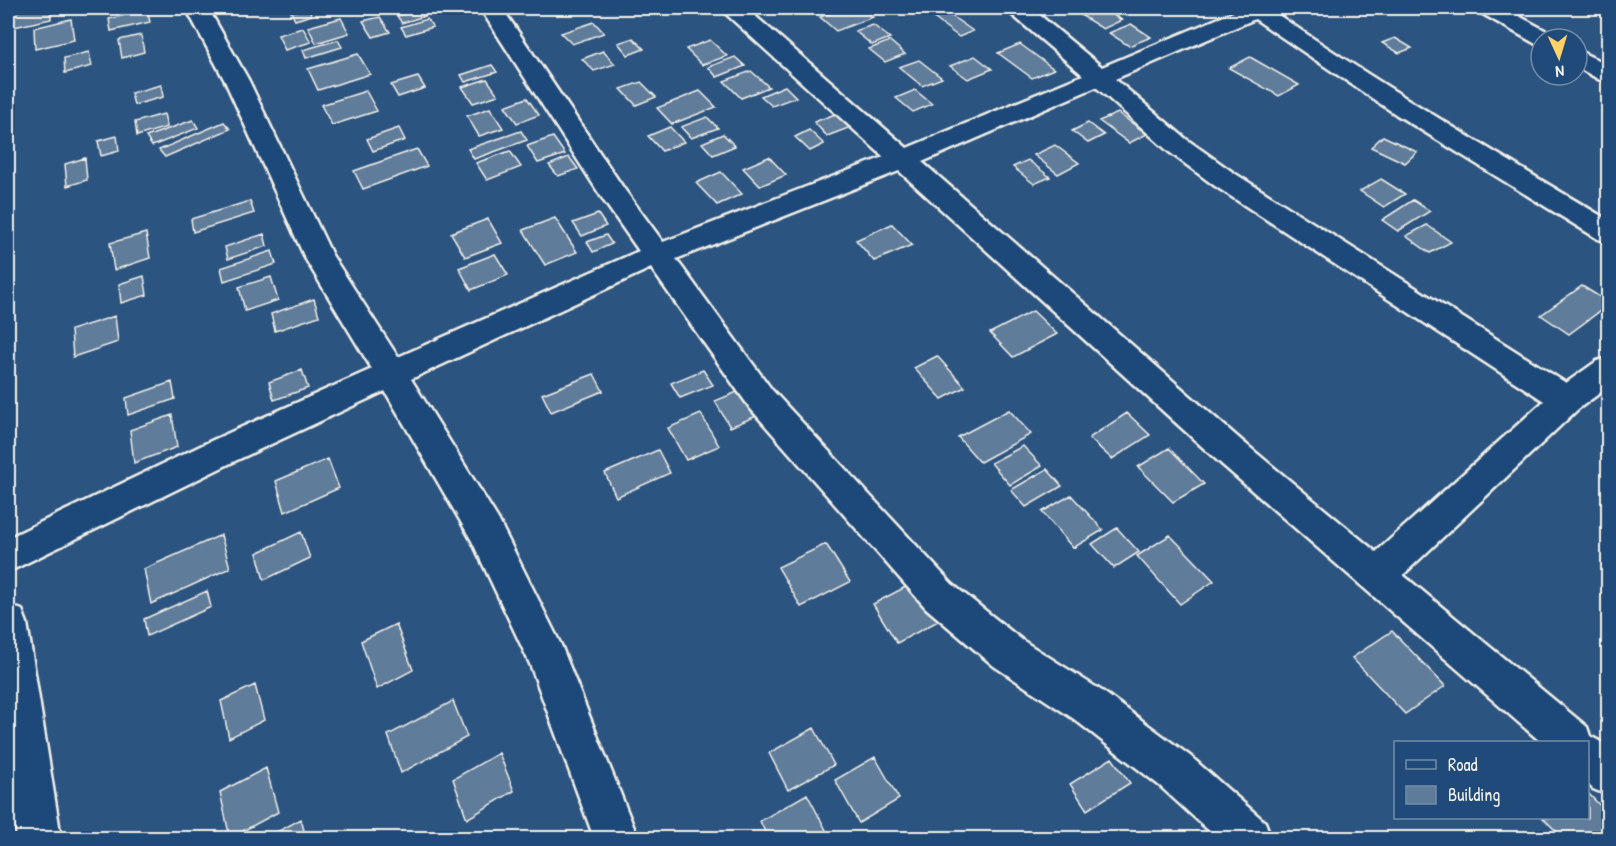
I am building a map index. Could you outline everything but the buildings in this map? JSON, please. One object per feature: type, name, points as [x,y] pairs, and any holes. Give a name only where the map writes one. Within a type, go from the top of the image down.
[{"type":"street","points":[[197,8],[237,81],[319,258],[365,330],[490,541],[547,658],[616,838]]},
{"type":"street","points":[[491,8],[520,56],[655,255],[761,399],[939,596],[1008,653],[1088,705],[1175,771],[1249,838]]},
{"type":"street","points":[[734,8],[1221,443],[1571,741]]},
{"type":"street","points":[[1018,8],[1060,40],[1163,134],[1272,212],[1567,400]]},
{"type":"street","points":[[8,556],[389,373],[655,255],[905,159],[1257,8],[1331,62],[1406,110],[1608,232]]},
{"type":"street","points":[[1489,8],[1529,31]]},
{"type":"street","points":[[1589,64],[1608,75]]},
{"type":"street","points":[[1376,576],[1567,400],[1608,370]]},
{"type":"street","points":[[8,623],[39,838]]},
{"type":"street","points":[[1589,758],[1608,774]]}]
